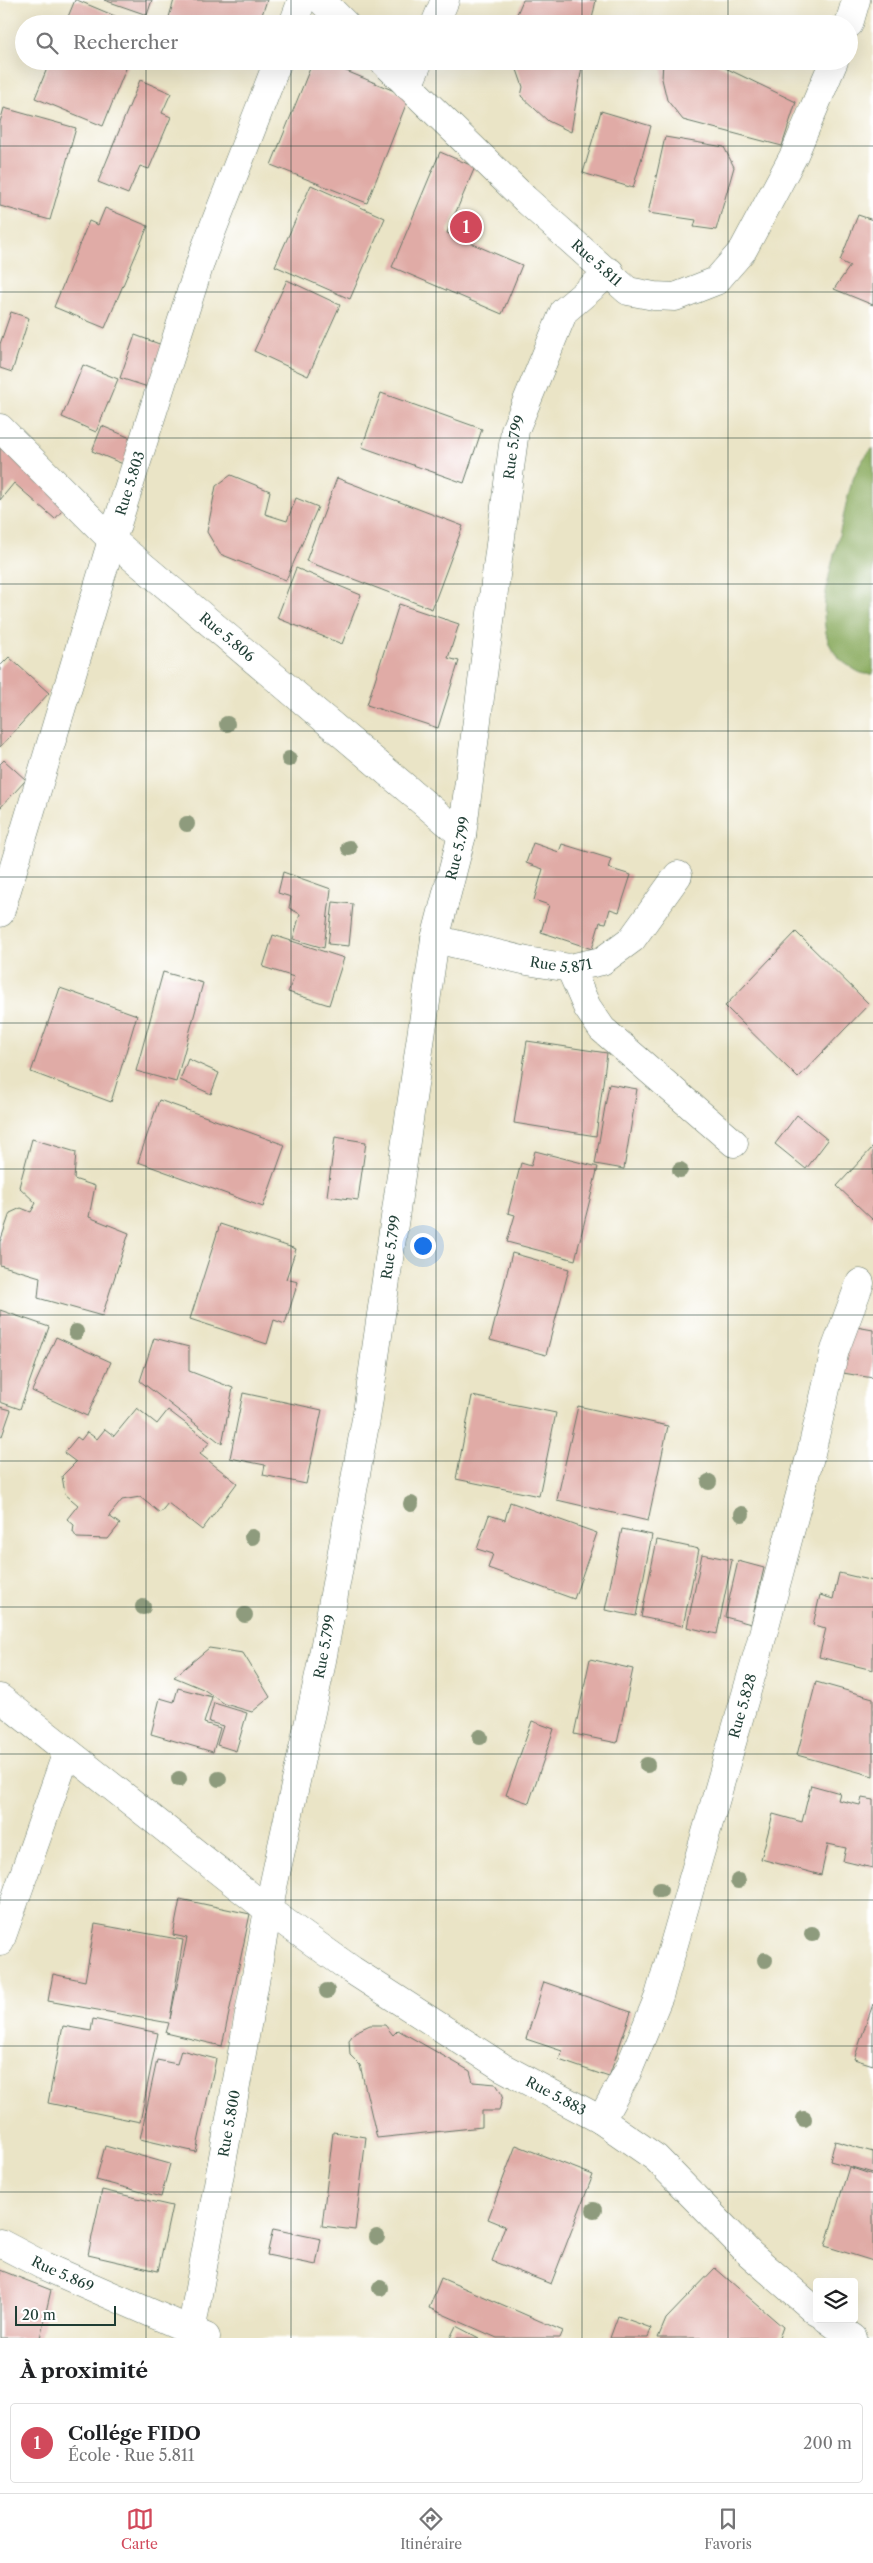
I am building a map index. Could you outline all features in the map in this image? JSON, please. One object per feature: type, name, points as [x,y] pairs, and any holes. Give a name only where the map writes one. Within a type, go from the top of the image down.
[{"type":"street","points":[[296,15],[302,0]]},
{"type":"street","points":[[321,0],[336,15]]},
{"type":"street","points":[[439,15],[445,0]]},
{"type":"street","points":[[852,15],[856,0]]},
{"type":"street","name":"Rue 5.803","points":[[0,913],[112,540],[202,254],[274,70]]},
{"type":"street","name":"Rue 5.811","points":[[392,70],[525,199],[610,272],[628,291],[654,296],[674,297],[716,281],[743,250],[794,155],[830,70]]},
{"type":"street","points":[[408,86],[414,70]]},
{"type":"street","name":"Rue 5.799","points":[[268,1910],[321,1666],[366,1419],[435,939],[462,835],[515,430],[564,311],[610,272]]},
{"type":"street","name":"Rue 5.806","points":[[0,428],[112,540],[462,835]]},
{"type":"street","name":"Rue 5.871","points":[[435,939],[527,961],[570,968],[602,961],[632,939],[678,875]]},
{"type":"street","points":[[570,968],[587,1007],[602,1029],[734,1143]]},
{"type":"street","name":"Rue 5.828","points":[[601,2120],[628,2071],[660,1996],[759,1649],[811,1453],[835,1350],[860,1283]]},
{"type":"street","points":[[0,1698],[268,1910]]},
{"type":"street","points":[[0,1942],[67,1752]]},
{"type":"street","name":"Rue 5.883","points":[[268,1910],[352,1970],[502,2067],[601,2120],[656,2158],[750,2254],[813,2309]]},
{"type":"street","name":"Rue 5.800","points":[[196,2336],[268,1910]]},
{"type":"street","name":"Rue 5.869","points":[[0,2243],[44,2266],[196,2336]]},
{"type":"street","points":[[832,2323],[853,2338]]},
{"type":"green space","points":[[873,448],[873,674],[869,674],[855,670],[836,655],[828,640],[824,605],[850,488],[859,467]]},
{"type":"building","points":[[75,0],[77,0],[113,15],[69,15]]},
{"type":"building","points":[[104,0],[152,0],[147,15]]},
{"type":"building","points":[[174,0],[267,0],[262,15],[170,15]]},
{"type":"building","points":[[523,0],[596,0],[593,15],[517,14]]},
{"type":"building","points":[[46,70],[125,70],[103,126],[35,98]]},
{"type":"building","points":[[309,70],[344,70],[409,97],[367,203],[271,165]]},
{"type":"building","points":[[517,70],[581,70],[571,132],[548,121],[521,96],[523,87]]},
{"type":"building","points":[[662,70],[730,70],[796,102],[782,146],[683,120],[667,100],[662,79]]},
{"type":"building","points":[[140,80],[171,93],[162,113],[171,117],[149,169],[140,166],[128,194],[98,182]]},
{"type":"building","points":[[4,108],[76,128],[50,220],[0,206],[0,122]]},
{"type":"building","points":[[601,111],[651,126],[633,188],[583,173]]},
{"type":"building","points":[[665,137],[724,147],[734,167],[716,230],[694,227],[696,220],[648,213]]},
{"type":"building","points":[[440,152],[475,167],[447,233],[522,265],[502,314],[392,267]]},
{"type":"building","points":[[311,185],[385,218],[350,299],[275,266]]},
{"type":"building","points":[[105,208],[148,226],[105,328],[54,307],[89,221],[98,225]]},
{"type":"building","points":[[858,215],[873,220],[873,305],[834,289],[850,266],[840,261]]},
{"type":"building","points":[[287,280],[340,305],[308,376],[254,351]]},
{"type":"building","points":[[11,312],[29,318],[12,372],[0,368],[0,344]]},
{"type":"building","points":[[135,335],[162,345],[148,387],[120,378]]},
{"type":"building","points":[[83,365],[118,379],[96,432],[62,417]]},
{"type":"building","points":[[381,393],[482,429],[464,483],[362,447]]},
{"type":"building","points":[[102,426],[133,439],[123,464],[92,451]]},
{"type":"building","points":[[0,446],[74,497],[55,519],[14,483],[0,500]]},
{"type":"building","points":[[231,475],[270,491],[265,514],[287,521],[296,498],[318,507],[286,580],[220,554],[207,532],[216,486]]},
{"type":"building","points":[[337,478],[463,526],[432,609],[306,561]]},
{"type":"building","points":[[296,568],[361,595],[342,644],[277,618]]},
{"type":"building","points":[[399,604],[459,624],[448,658],[459,661],[438,728],[367,705]]},
{"type":"building","points":[[9,657],[49,693],[0,747],[0,666]]},
{"type":"building","points":[[4,760],[26,780],[0,808],[0,764]]},
{"type":"building","points":[[533,843],[559,852],[562,844],[611,859],[608,868],[631,875],[619,912],[610,909],[606,923],[600,922],[592,949],[541,932],[549,905],[534,900],[543,869],[526,863]]},
{"type":"building","points":[[283,872],[331,889],[324,948],[293,939],[300,914],[289,908],[291,897],[278,893]]},
{"type":"building","points":[[333,902],[353,904],[349,946],[328,944]]},
{"type":"building","points":[[796,932],[869,1004],[798,1078],[725,1006]]},
{"type":"building","points":[[273,935],[344,958],[329,1005],[288,992],[294,977],[263,967]]},
{"type":"building","points":[[163,972],[203,983],[176,1082],[136,1071]]},
{"type":"building","points":[[60,988],[137,1015],[111,1102],[31,1072]]},
{"type":"building","points":[[527,1041],[607,1053],[596,1136],[514,1123]]},
{"type":"building","points":[[188,1059],[219,1073],[211,1094],[180,1080]]},
{"type":"building","points":[[609,1084],[637,1089],[624,1169],[595,1164]]},
{"type":"building","points":[[159,1100],[285,1145],[263,1207],[138,1162]]},
{"type":"building","points":[[797,1115],[828,1140],[806,1169],[775,1144]]},
{"type":"building","points":[[335,1137],[366,1142],[358,1200],[327,1196]]},
{"type":"building","points":[[32,1139],[76,1152],[74,1179],[95,1186],[89,1217],[129,1233],[102,1316],[38,1298],[40,1277],[0,1265],[0,1242],[10,1213],[21,1208],[31,1212],[36,1203],[19,1187]]},
{"type":"building","points":[[873,1147],[873,1220],[837,1186]]},
{"type":"building","points":[[535,1151],[598,1167],[575,1260],[507,1242],[515,1215],[508,1213],[521,1163],[531,1166]]},
{"type":"building","points":[[220,1224],[296,1249],[286,1279],[298,1282],[285,1324],[274,1320],[267,1344],[190,1319]]},
{"type":"building","points":[[512,1253],[569,1269],[546,1355],[490,1340]]},
{"type":"building","points":[[0,1310],[49,1327],[20,1409],[0,1402]]},
{"type":"building","points":[[851,1326],[873,1330],[873,1378],[843,1373]]},
{"type":"building","points":[[56,1337],[111,1362],[87,1416],[32,1391]]},
{"type":"building","points":[[154,1338],[189,1347],[189,1371],[233,1388],[222,1444],[140,1381]]},
{"type":"building","points":[[243,1393],[322,1410],[306,1484],[263,1475],[265,1465],[230,1458]]},
{"type":"building","points":[[472,1396],[556,1413],[539,1496],[456,1479]]},
{"type":"building","points":[[578,1406],[668,1426],[648,1521],[557,1500]]},
{"type":"building","points":[[0,1407],[11,1410],[2,1436],[0,1435]]},
{"type":"building","points":[[137,1408],[157,1424],[168,1410],[210,1442],[200,1454],[237,1483],[202,1530],[168,1503],[160,1513],[140,1497],[122,1500],[109,1516],[120,1524],[108,1539],[77,1538],[73,1532],[74,1525],[67,1519],[78,1505],[65,1494],[62,1476],[76,1462],[64,1453],[77,1437],[81,1440],[87,1432],[97,1439],[105,1429],[114,1436]]},
{"type":"building","points":[[510,1502],[597,1533],[574,1599],[488,1568],[493,1554],[477,1549],[489,1515],[505,1520]]},
{"type":"building","points":[[622,1529],[652,1535],[636,1616],[605,1610]]},
{"type":"building","points":[[657,1540],[699,1549],[683,1626],[641,1617]]},
{"type":"building","points":[[702,1554],[732,1560],[717,1634],[687,1627]]},
{"type":"building","points":[[738,1561],[764,1568],[751,1624],[725,1617]]},
{"type":"building","points":[[839,1573],[873,1581],[873,1670],[819,1657],[826,1628],[813,1625],[820,1595],[833,1599]]},
{"type":"building","points":[[209,1648],[243,1653],[270,1697],[252,1712],[225,1704],[203,1689],[174,1677]]},
{"type":"building","points":[[590,1659],[633,1669],[617,1743],[574,1734]]},
{"type":"building","points":[[816,1682],[873,1698],[873,1776],[797,1755]]},
{"type":"building","points":[[178,1688],[212,1697],[204,1723],[220,1728],[213,1752],[151,1734],[160,1698],[174,1702]]},
{"type":"building","points":[[214,1703],[247,1713],[236,1751],[217,1745],[223,1726],[209,1722]]},
{"type":"building","points":[[532,1721],[554,1729],[529,1803],[506,1795]]},
{"type":"building","points":[[811,1785],[840,1793],[838,1800],[860,1805],[862,1798],[873,1800],[873,1868],[843,1861],[846,1848],[828,1844],[821,1875],[761,1859],[773,1814],[802,1822]]},
{"type":"building","points":[[180,1899],[250,1914],[222,2046],[166,2033],[169,2023],[48,2001],[53,1974],[85,1981],[95,1924],[183,1940],[170,2019],[187,1938],[173,1935]]},
{"type":"building","points":[[544,1982],[631,2012],[609,2077],[559,2060],[562,2051],[526,2039]]},
{"type":"building","points":[[873,2004],[873,2065],[854,2059]]},
{"type":"building","points":[[93,2019],[158,2033],[140,2122],[48,2103],[63,2026],[91,2031]]},
{"type":"building","points":[[370,2025],[385,2025],[393,2035],[398,2030],[470,2071],[473,2082],[496,2084],[503,2095],[499,2111],[482,2111],[482,2127],[377,2138],[360,2065],[350,2055],[349,2040],[355,2032]]},
{"type":"building","points":[[181,2050],[216,2059],[196,2152],[140,2139],[157,2060],[177,2064]]},
{"type":"building","points":[[333,2132],[366,2137],[355,2230],[322,2226]]},
{"type":"building","points":[[835,2141],[873,2152],[873,2173],[830,2161]]},
{"type":"building","points":[[516,2145],[593,2175],[551,2284],[492,2261],[505,2226],[488,2219]]},
{"type":"building","points":[[105,2146],[170,2164],[161,2197],[96,2180]]},
{"type":"building","points":[[849,2167],[873,2175],[873,2261],[825,2246]]},
{"type":"building","points":[[102,2190],[172,2206],[158,2271],[88,2255]]},
{"type":"building","points":[[273,2229],[321,2239],[316,2265],[267,2255]]},
{"type":"building","points":[[715,2268],[783,2327],[779,2338],[658,2338],[666,2319]]},
{"type":"building","points":[[0,2270],[51,2290],[40,2338],[0,2338]]},
{"type":"building","points":[[441,2278],[563,2331],[560,2338],[497,2338],[429,2308]]},
{"type":"building","points":[[618,2316],[651,2328],[648,2338],[610,2338]]},
{"type":"building","points":[[456,2326],[479,2338],[450,2338]]},
{"type":"place","name":"Collége FIDO","points":[[466,227]]}]
